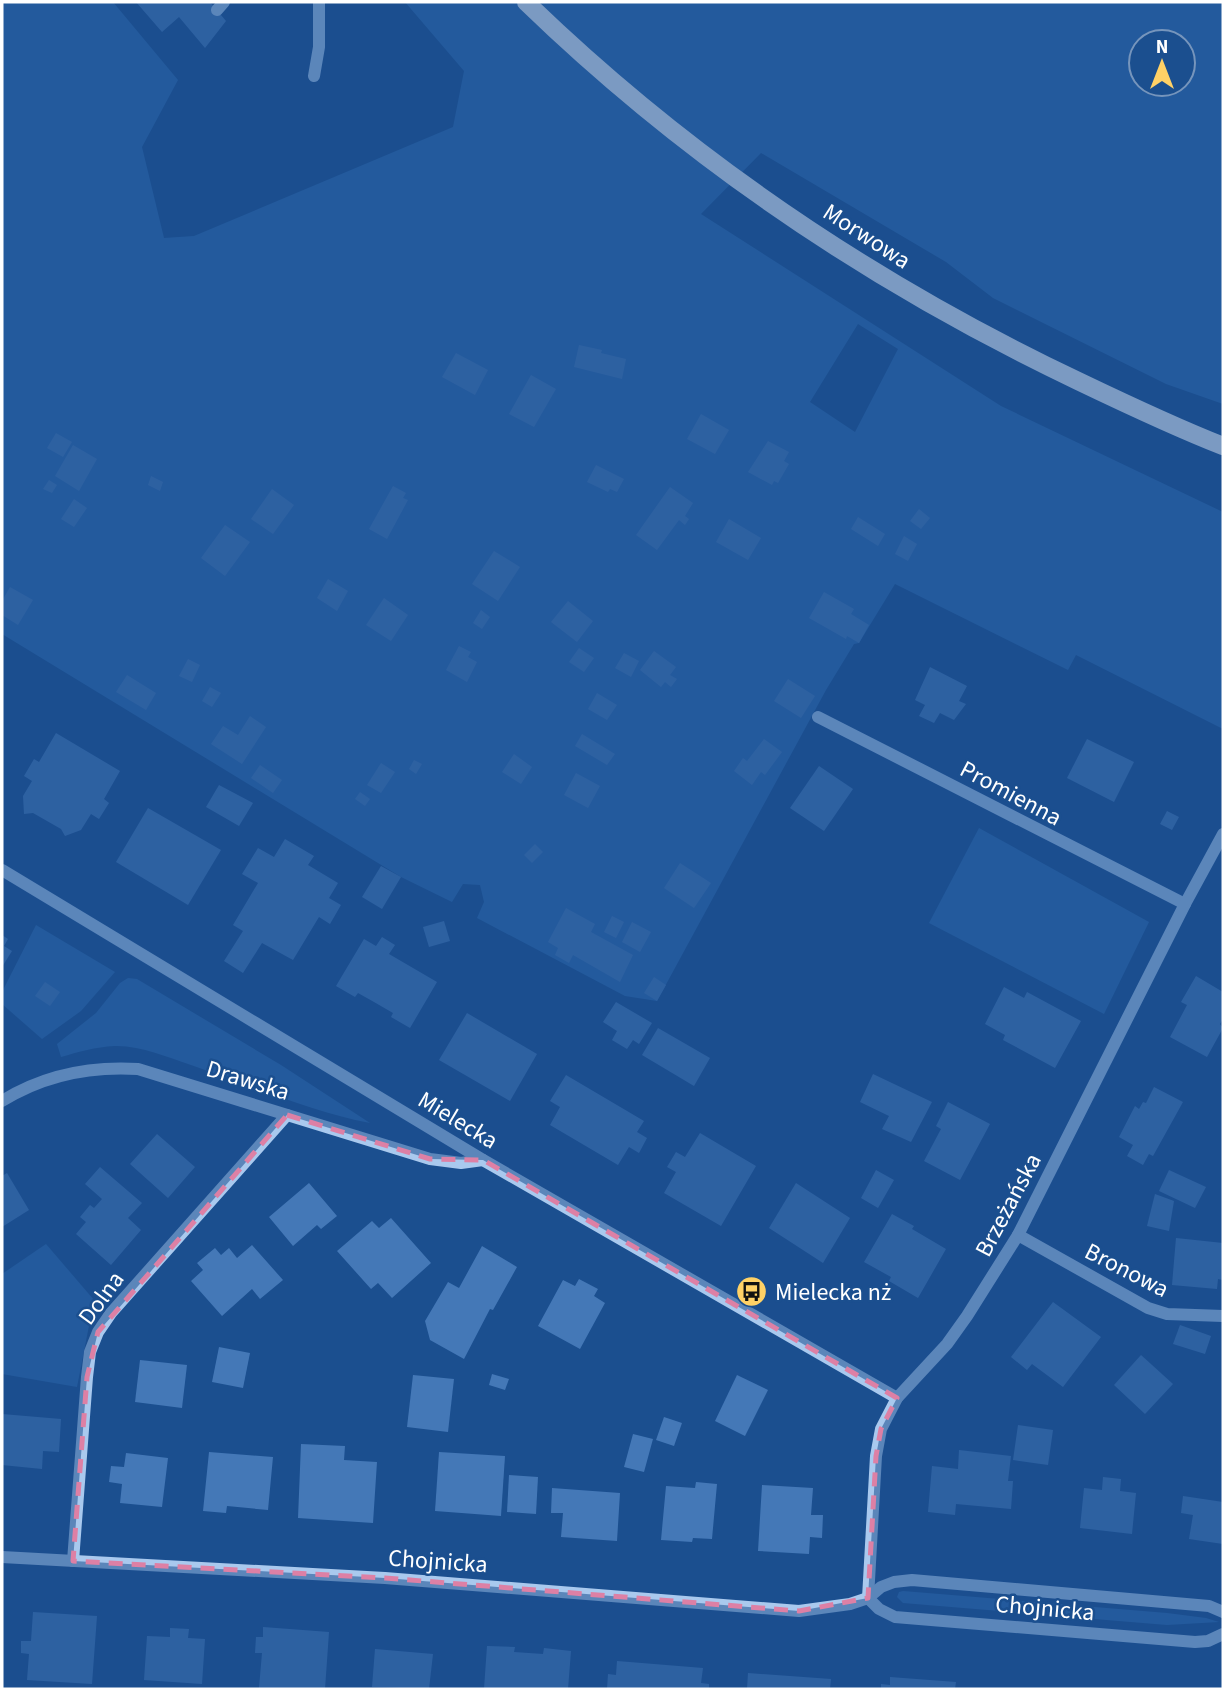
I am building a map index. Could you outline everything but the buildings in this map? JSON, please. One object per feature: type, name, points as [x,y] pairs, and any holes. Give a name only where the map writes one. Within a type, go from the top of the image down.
[{"type":"main road","name":"Morwowa","points":[[526,2],[607,75],[678,133],[754,191],[833,244],[923,301],[1006,346],[1144,413],[1223,446]]},
{"type":"street","points":[[314,76],[319,47],[319,2]]},
{"type":"street","name":"Promienna","points":[[818,717],[1185,904]]},
{"type":"street","name":"Brzeżańska","points":[[868,1598],[876,1456],[881,1429],[897,1398],[947,1344],[968,1316],[1018,1235],[1185,904],[1218,856],[1223,834]]},
{"type":"street","name":"Mielecka","points":[[2,870],[483,1160],[897,1398]]},
{"type":"street","name":"Drawska","points":[[2,1101],[15,1092],[67,1073],[112,1068],[138,1069],[430,1158],[461,1163],[483,1160]]},
{"type":"street","name":"Dolna","points":[[73,1561],[87,1377],[90,1352],[98,1332],[129,1291],[288,1115]]},
{"type":"street","name":"Bronowa","points":[[1018,1235],[1148,1308],[1167,1314],[1223,1316]]},
{"type":"street","name":"Chojnicka","points":[[2,1557],[384,1578],[799,1611],[832,1607],[868,1598],[881,1587],[912,1580],[1209,1606],[1223,1612]]},
{"type":"street","name":"Chojnicka","points":[[868,1598],[879,1609],[895,1617],[1195,1642],[1208,1641],[1223,1634]]},
{"type":"highlighted area","points":[[287,1115],[430,1159],[483,1160],[897,1398],[881,1429],[876,1456],[868,1598],[799,1611],[385,1578],[73,1561],[87,1377],[98,1332]]},
{"type":"shaded area","points":[[113,2],[178,80],[142,147],[164,238],[194,236],[453,127],[464,71],[405,2],[1223,2],[1223,404],[1166,384],[993,298],[946,262],[761,153],[701,214],[1001,406],[1223,512],[1223,729],[1076,655],[1068,670],[895,584],[826,690],[657,1001],[625,996],[477,918],[484,902],[480,885],[463,884],[452,902],[401,877],[2,634],[2,4]],"holes":[[[858,324],[898,349],[855,432],[810,402]]]},
{"type":"shaded area","points":[[979,828],[1149,922],[1104,1014],[929,923]]},
{"type":"shaded area","points":[[36,925],[115,972],[81,1011],[42,1039],[2,1004],[2,992]]},
{"type":"shaded area","points":[[128,978],[137,979],[281,1065],[370,1123],[302,1105],[143,1049],[107,1047],[61,1057],[57,1044],[96,1013],[120,983]]},
{"type":"shaded area","points":[[46,1244],[94,1300],[77,1387],[2,1374],[2,1274]]},
{"type":"shaded area","points":[[899,1592],[1167,1613],[1219,1622],[1167,1625],[903,1603],[897,1597]]},
{"type":"place","name":"Mielecka nż","points":[[752,1292]]}]
